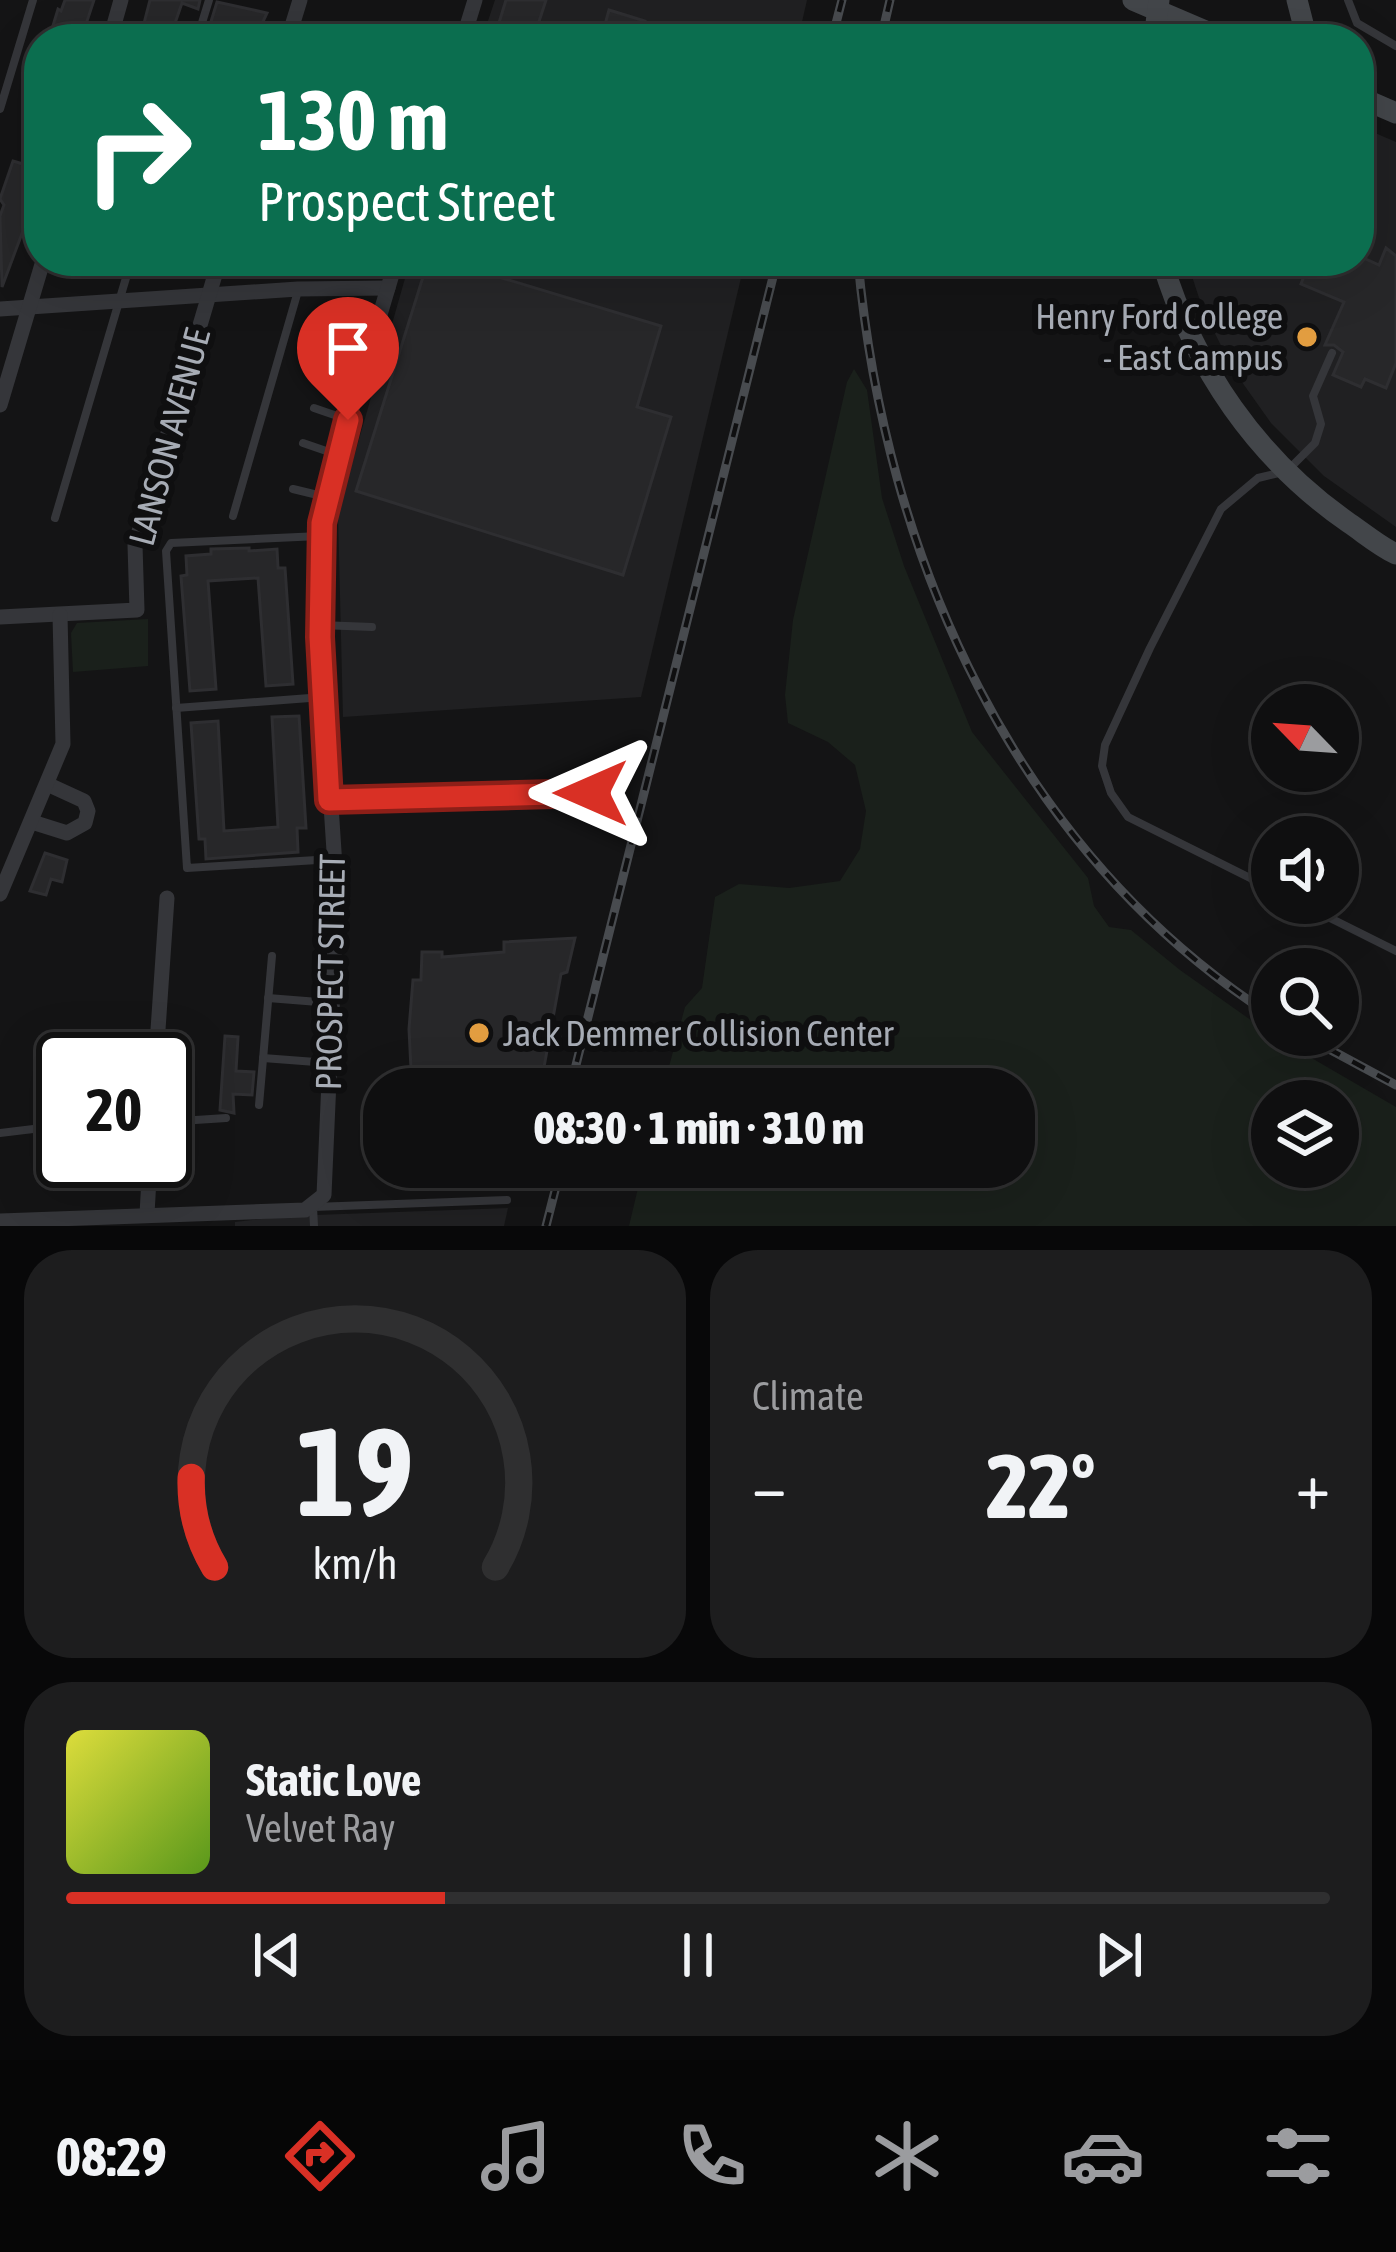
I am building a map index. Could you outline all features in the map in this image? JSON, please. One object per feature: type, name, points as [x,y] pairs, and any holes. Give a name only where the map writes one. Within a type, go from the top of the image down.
[{"type":"main road","points":[[1133,0],[1189,24]]},
{"type":"main road","points":[[1168,276],[1195,347],[1254,438],[1316,500],[1396,554]]},
{"type":"street","points":[[0,405],[39,276]]},
{"type":"street","name":"LANSON AVENUE","points":[[0,617],[137,610],[135,545],[214,276]]},
{"type":"street","name":"PROSPECT STREET","points":[[313,1207],[325,1189],[337,897],[320,625],[322,536],[326,497],[392,276]]},
{"type":"street","points":[[0,309],[298,289],[388,288]]},
{"type":"street","points":[[0,894],[65,730],[60,615]]},
{"type":"street","points":[[32,822],[67,833],[86,823],[85,801],[47,784]]},
{"type":"street","points":[[159,1032],[167,898]]},
{"type":"street","points":[[147,1214],[148,1188]]},
{"type":"street","points":[[0,1221],[147,1214],[216,1220],[313,1207]]},
{"type":"lane","points":[[0,109],[24,30]]},
{"type":"lane","points":[[55,518],[126,276]]},
{"type":"lane","points":[[233,516],[298,289]]},
{"type":"lane","points":[[338,331],[373,340]]},
{"type":"lane","points":[[1251,878],[1128,817],[1111,793],[1102,766],[1105,745],[1221,509],[1258,478],[1287,471],[1315,443],[1321,424],[1313,396],[1332,352]]},
{"type":"lane","points":[[326,369],[360,380]]},
{"type":"lane","points":[[314,408],[348,420]]},
{"type":"lane","points":[[303,443],[338,455]]},
{"type":"lane","points":[[293,489],[326,497]]},
{"type":"lane","points":[[322,536],[171,543],[166,551],[187,868],[333,859]]},
{"type":"lane","points":[[320,625],[371,627]]},
{"type":"lane","points":[[176,708],[323,697]]},
{"type":"lane","points":[[329,800],[591,793]]},
{"type":"lane","points":[[1342,924],[1396,951]]},
{"type":"lane","points":[[259,1105],[272,956]]},
{"type":"lane","points":[[268,998],[332,1004]]},
{"type":"lane","points":[[263,1058],[330,1063]]},
{"type":"lane","points":[[192,1120],[226,1118]]},
{"type":"lane","points":[[0,1132],[36,1128]]},
{"type":"lane","points":[[314,1226],[313,1207],[507,1200]]},
{"type":"shaded area","points":[[495,0],[807,0],[801,24],[487,24]]},
{"type":"shaded area","name":"Henry Ford College - East Campus","points":[[1374,132],[1396,142],[1396,527],[1324,476],[1271,423],[1232,368],[1192,276],[1374,276]]},
{"type":"shaded area","points":[[406,276],[741,276],[641,697],[343,717],[338,513]]},
{"type":"shaded area","points":[[854,369],[867,390],[882,498],[904,566],[972,732],[1088,878],[1094,906],[1109,927],[1131,930],[1251,1020],[1251,1056],[1308,1056],[1350,1080],[1251,1080],[1251,1188],[1359,1188],[1359,1086],[1396,1107],[1396,1226],[629,1226],[638,1188],[1035,1188],[1035,1068],[669,1068],[685,1007],[702,988],[715,897],[739,884],[789,888],[840,881],[860,849],[866,811],[855,765],[828,742],[788,723],[785,695],[793,620],[847,382]]},
{"type":"shaded area","points":[[148,619],[148,666],[73,672],[71,633],[77,623]]},
{"type":"shaded area","points":[[508,1208],[504,1226],[235,1226],[235,1222],[288,1216]]},
{"type":"building","points":[[65,0],[94,0],[86,24],[54,24],[58,9]]},
{"type":"building","points":[[150,0],[200,0],[198,9],[182,3],[175,24],[144,24]]},
{"type":"building","points":[[506,0],[546,0],[538,24],[499,24]]},
{"type":"building","points":[[217,2],[267,13],[262,24],[210,24]]},
{"type":"building","points":[[609,10],[645,21],[644,24],[605,24]]},
{"type":"building","points":[[13,161],[24,164],[24,228],[2,287],[0,216],[4,205],[0,199]]},
{"type":"building","points":[[1386,248],[1396,256],[1396,363],[1386,388],[1365,379],[1361,387],[1333,375],[1343,352],[1325,345],[1344,302],[1301,284],[1304,276],[1374,276],[1374,263],[1379,265]]},
{"type":"building","points":[[423,276],[496,276],[661,326],[637,407],[671,417],[623,575],[356,491]]},
{"type":"building","points":[[211,549],[277,549],[278,568],[285,568],[293,684],[266,686],[258,578],[208,581],[216,689],[190,691],[181,576],[187,575],[186,556],[211,554]]},
{"type":"building","points":[[299,716],[306,828],[297,828],[298,852],[206,859],[205,839],[199,839],[191,723],[218,721],[224,831],[278,827],[272,717]]},
{"type":"building","points":[[45,853],[67,860],[62,882],[51,879],[46,895],[30,891]]},
{"type":"building","points":[[575,938],[567,972],[561,974],[544,1068],[411,1068],[413,980],[421,980],[422,952],[442,952],[442,957],[504,952],[504,942]]},
{"type":"building","points":[[225,1036],[238,1037],[236,1071],[254,1072],[252,1095],[233,1094],[234,1113],[220,1110]]},
{"type":"railway","points":[[836,24],[842,0]]},
{"type":"railway","points":[[884,24],[890,0]]},
{"type":"railway","points":[[575,1068],[773,276]]},
{"type":"railway","points":[[860,276],[873,372],[898,481],[933,587],[979,688],[1035,782],[1103,870],[1182,948],[1251,1000]]},
{"type":"railway","points":[[1342,1056],[1396,1085]]},
{"type":"railway","points":[[546,1226],[556,1188]]},
{"type":"place","name":"Henry Ford College - East Campus","points":[[1307,337]]},
{"type":"place","name":"Jack Demmer Collision Center","points":[[479,1033]]},
{"type":"route","points":[[348,420],[322,523],[320,637],[329,800],[591,793]]}]
